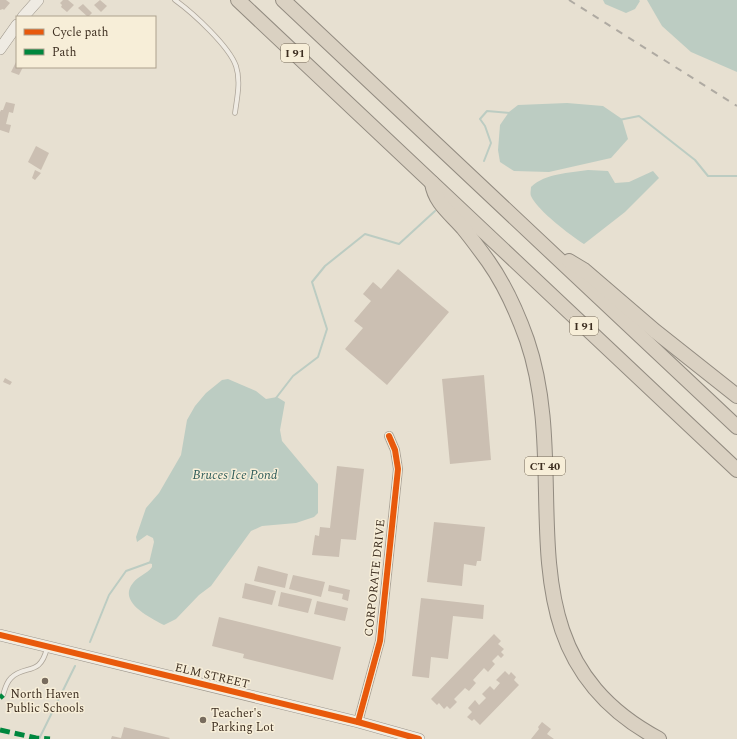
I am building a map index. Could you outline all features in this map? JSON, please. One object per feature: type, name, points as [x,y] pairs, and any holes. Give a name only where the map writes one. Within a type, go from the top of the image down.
[{"type":"highway","name":"I 91","points":[[238,0],[737,470]]},
{"type":"highway","name":"I 91","points":[[283,0],[737,427]]},
{"type":"highway","name":"CT 40","points":[[432,182],[434,194],[438,202],[468,234],[502,283],[521,324],[532,356],[539,383],[544,427],[550,577],[556,613],[563,633],[577,662],[600,695],[626,718],[659,739]]},
{"type":"highway","points":[[554,255],[584,270],[654,331],[737,396]]},
{"type":"street","points":[[25,16],[38,0]]},
{"type":"street","points":[[0,49],[16,26]]},
{"type":"street","name":"CORPORATE DRIVE","points":[[358,722],[365,700],[380,636],[398,469],[395,450],[389,436]]},
{"type":"street","name":"ELM STREET","points":[[0,635],[142,671],[358,722],[419,739]]},
{"type":"lane","points":[[176,0],[198,18],[213,34],[236,66],[238,87],[235,112]]},
{"type":"lane","points":[[3,695],[7,682],[13,676],[33,670],[39,665],[43,660],[48,646]]},
{"type":"water","points":[[603,0],[640,1],[635,9],[626,13],[605,4]]},
{"type":"water","points":[[647,0],[737,0],[737,72],[691,52],[662,26]]},
{"type":"water","points":[[567,103],[603,106],[622,119],[628,139],[611,158],[549,172],[514,171],[500,162],[498,150],[500,125],[509,112],[518,105]]},
{"type":"water","points":[[588,170],[608,171],[615,183],[629,182],[653,171],[659,178],[625,212],[584,244],[563,229],[540,209],[531,196],[531,187],[537,182],[551,176]]},
{"type":"water","name":"Bruces Ice Pond","points":[[228,379],[256,391],[266,399],[277,397],[285,402],[280,430],[282,441],[318,484],[318,513],[314,517],[296,523],[262,526],[251,531],[211,586],[199,595],[176,619],[164,625],[144,614],[132,603],[129,597],[129,590],[133,583],[152,567],[152,564],[149,563],[154,542],[153,538],[147,535],[137,542],[136,537],[146,508],[159,493],[181,455],[187,420],[195,406],[206,393],[222,380]]},
{"type":"building","points":[[0,0],[6,0],[10,3],[4,10],[0,10]]},
{"type":"building","points":[[63,0],[68,0],[74,5],[67,12],[61,7],[62,5],[60,3]]},
{"type":"building","points":[[100,0],[107,6],[101,12],[94,5]]},
{"type":"building","points":[[83,4],[92,13],[87,16],[78,8]]},
{"type":"building","points":[[16,62],[16,68],[22,68],[19,75],[11,72]]},
{"type":"building","points":[[6,102],[15,104],[13,113],[9,112],[6,124],[11,125],[9,133],[0,130],[0,112],[3,110]]},
{"type":"building","points":[[36,146],[49,153],[41,170],[28,162]]},
{"type":"building","points":[[35,170],[41,173],[35,180],[32,178]]},
{"type":"building","points":[[398,269],[449,312],[387,385],[345,349],[363,328],[354,321],[371,301],[363,294],[373,282],[381,289]]},
{"type":"building","points":[[484,375],[491,460],[450,464],[442,379]]},
{"type":"building","points":[[5,378],[12,382],[10,385],[3,382]]},
{"type":"building","points":[[337,466],[364,469],[356,540],[341,539],[339,557],[312,555],[315,535],[319,536],[320,527],[330,528]]},
{"type":"building","points":[[434,522],[485,527],[481,561],[477,561],[476,566],[464,564],[462,586],[427,582]]},
{"type":"building","points":[[258,566],[288,574],[285,588],[254,581]]},
{"type":"building","points":[[293,575],[325,582],[321,597],[289,589]]},
{"type":"building","points":[[245,583],[276,591],[272,605],[242,598]]},
{"type":"building","points":[[329,585],[350,590],[348,601],[342,599],[343,594],[328,591]]},
{"type":"building","points":[[281,592],[312,599],[308,613],[278,606]]},
{"type":"building","points":[[421,598],[484,605],[483,619],[453,616],[448,659],[431,657],[429,678],[412,676]]},
{"type":"building","points":[[317,601],[348,608],[345,621],[314,614]]},
{"type":"building","points":[[219,617],[341,647],[333,680],[243,658],[244,654],[212,646]]},
{"type":"building","points":[[494,634],[501,641],[498,644],[504,649],[501,652],[504,655],[501,658],[498,655],[492,661],[495,664],[488,672],[484,668],[473,680],[476,683],[469,691],[465,688],[454,699],[457,702],[450,709],[447,706],[444,709],[439,703],[437,705],[431,699]]},
{"type":"building","points":[[505,671],[509,675],[511,672],[516,677],[514,680],[519,685],[480,725],[474,719],[472,721],[467,717],[472,712],[468,708],[475,700],[479,705],[486,698],[482,694],[490,686],[494,690],[500,683],[496,680]]},
{"type":"building","points":[[542,722],[551,729],[547,734],[554,739],[531,739],[539,729],[538,727]]},
{"type":"building","points":[[124,727],[170,738],[111,739],[112,736],[121,738]]},
{"type":"waterway","points":[[484,161],[491,143],[485,126],[480,119],[487,111],[511,113]]},
{"type":"waterway","points":[[619,120],[639,116],[695,160],[708,176],[737,176]]},
{"type":"waterway","points":[[276,398],[293,376],[318,357],[327,329],[312,282],[325,266],[365,234],[399,244],[435,211]]},
{"type":"waterway","points":[[90,642],[109,595],[126,571],[151,562]]},
{"type":"waterway","points":[[39,739],[75,666]]},
{"type":"railway","points":[[569,0],[737,106]]},
{"type":"marked path","points":[[0,698],[3,695]]},
{"type":"marked path","points":[[0,730],[36,738],[50,739]]},
{"type":"cycle path","points":[[358,722],[380,641],[398,469],[395,450],[389,436]]},
{"type":"cycle path","points":[[0,635],[358,722],[419,739]]},
{"type":"place","name":"North Haven Public Schools","points":[[45,681]]},
{"type":"place","name":"Teacher's Parking Lot","points":[[203,720]]}]
